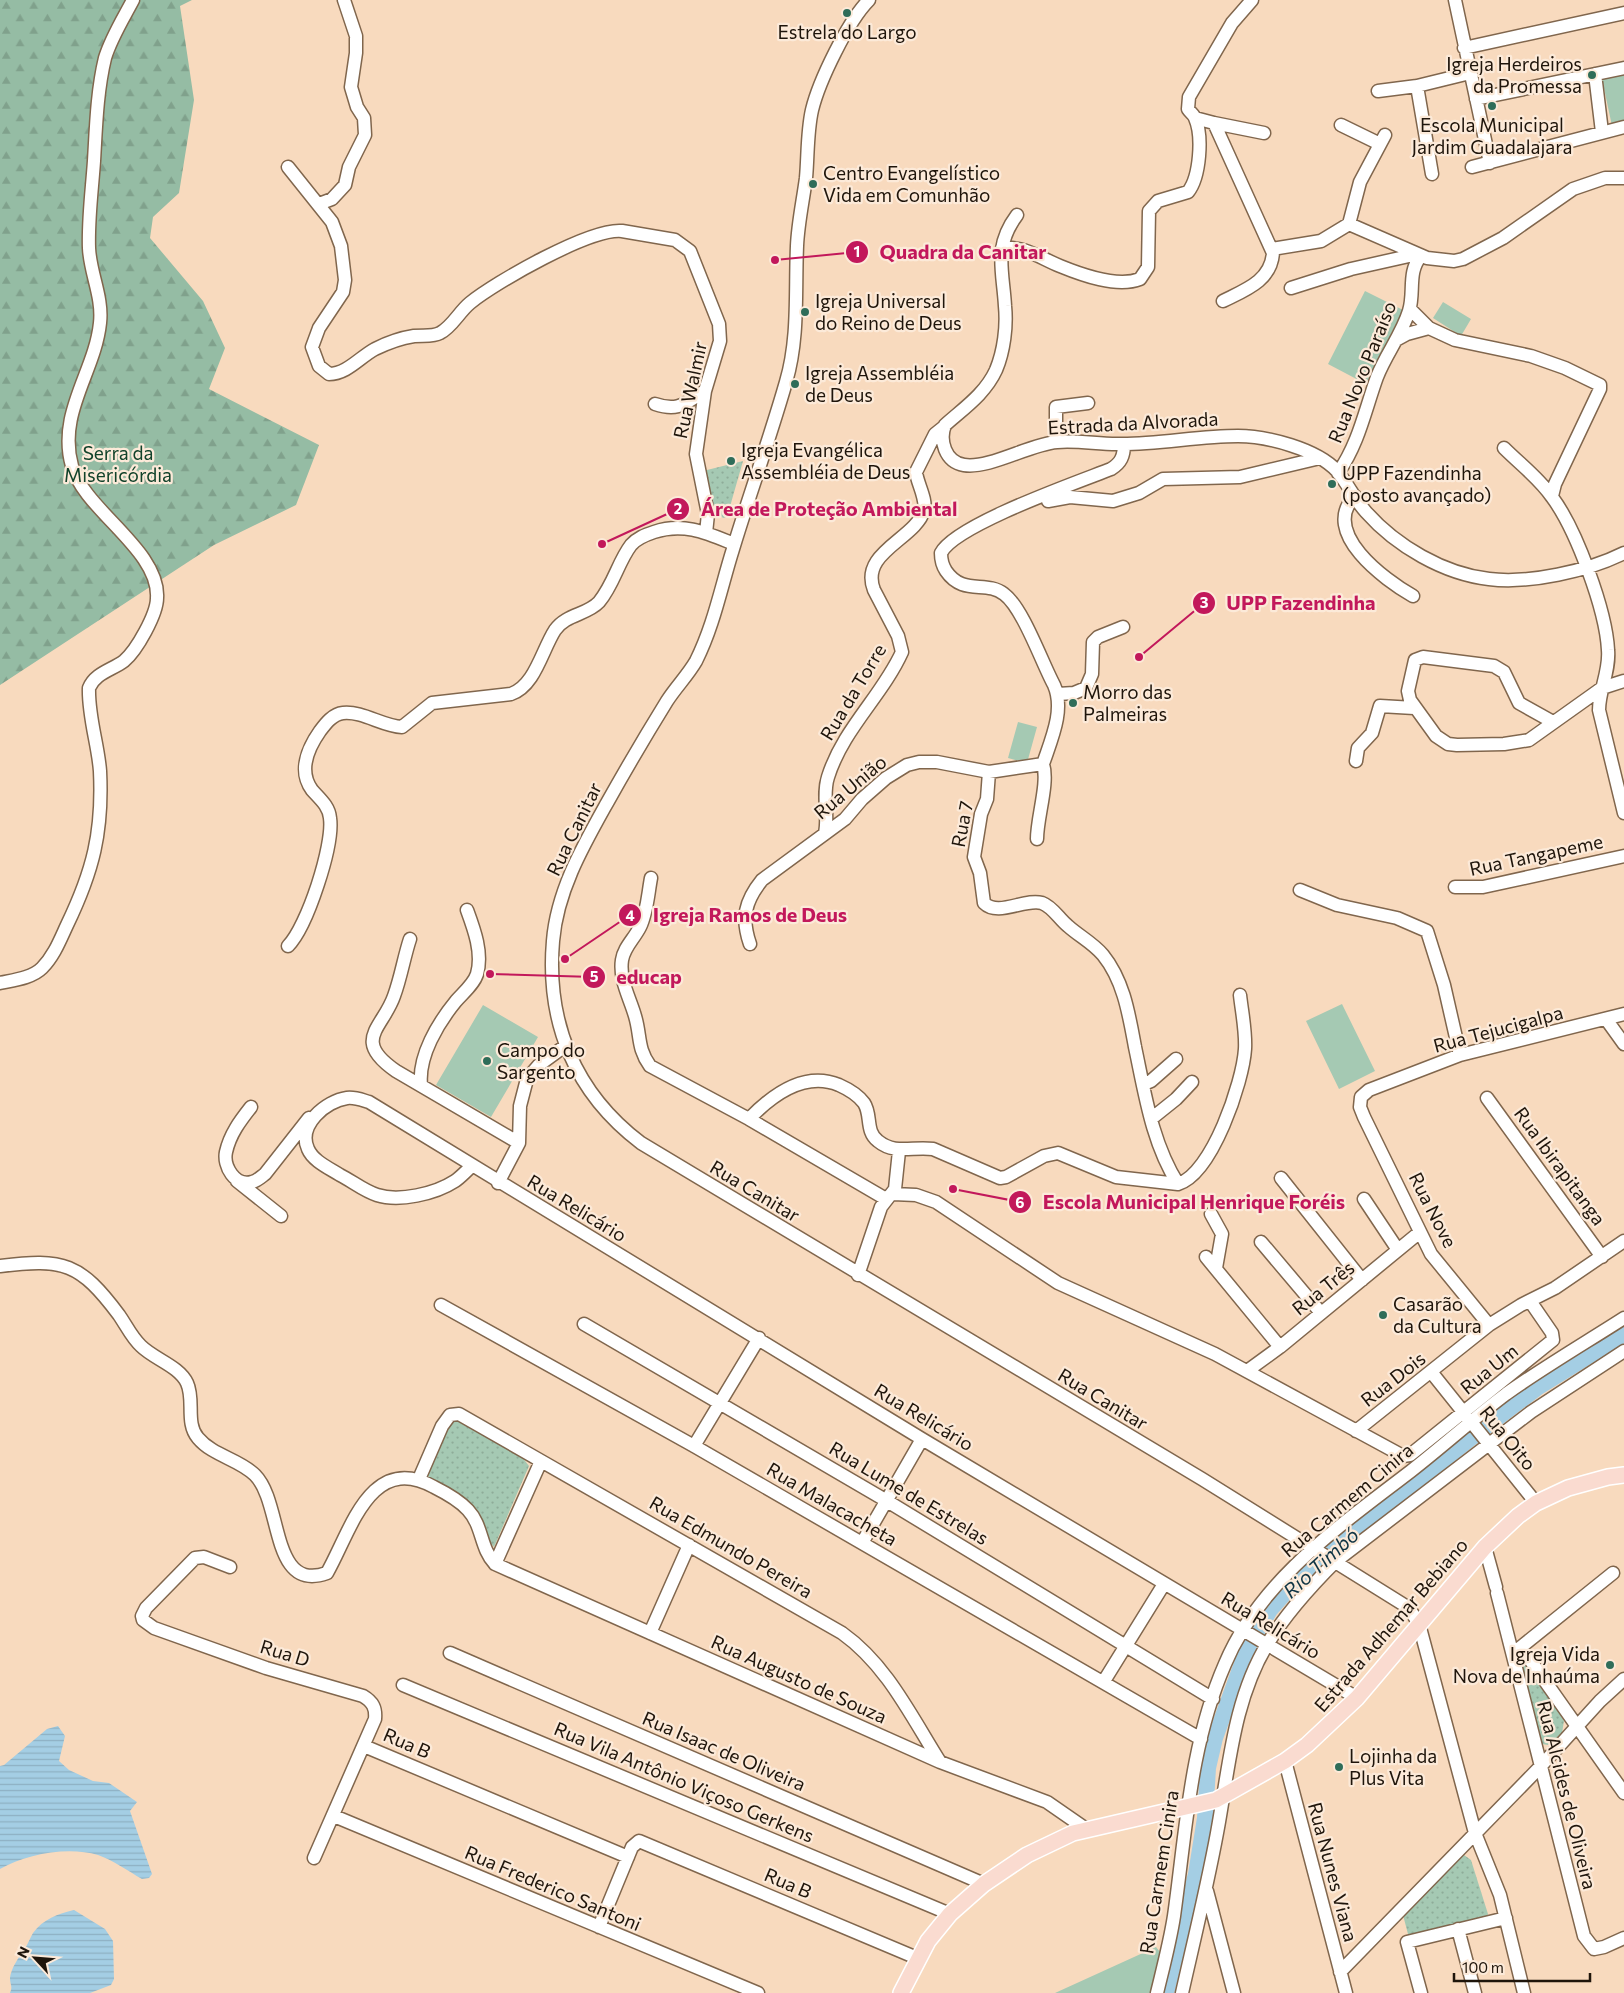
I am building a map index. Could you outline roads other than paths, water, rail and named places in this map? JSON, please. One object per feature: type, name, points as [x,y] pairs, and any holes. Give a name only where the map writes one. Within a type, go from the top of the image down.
[{"type":"main road","name":"Estrada Adhemar Bebiano","points":[[901,1993],[917,1958],[950,1914],[984,1884],[1027,1855],[1046,1845],[1086,1830],[1190,1807],[1220,1798],[1285,1760],[1320,1734],[1357,1698],[1485,1548],[1518,1516],[1536,1503],[1568,1488],[1608,1477],[1624,1475]]},
{"type":"street","points":[[0,983],[23,978],[42,969],[54,953],[86,884],[95,854],[100,809],[100,770],[89,688],[94,680],[130,655],[154,613],[158,597],[153,579],[141,556],[79,483],[72,467],[68,444],[70,419],[75,399],[95,352],[101,320],[99,300],[90,262],[89,239],[101,84],[108,51],[133,0]]},
{"type":"street","points":[[288,167],[319,204],[332,199],[345,185],[349,167],[365,135],[364,118],[357,107],[350,87],[356,53],[356,36],[344,0]]},
{"type":"street","name":"Rua Canitar","points":[[869,0],[851,24],[825,76],[811,112],[797,243],[792,357],[771,434],[734,544],[712,626],[694,664],[673,691],[642,741],[580,852],[565,890],[553,938],[551,971],[557,1016],[565,1046],[594,1097],[624,1130],[663,1157],[1335,1560],[1401,1602],[1419,1624]]},
{"type":"street","points":[[1002,248],[1029,250],[1060,266],[1091,276],[1119,281],[1140,279],[1148,266],[1149,211],[1158,201],[1188,192],[1195,180],[1199,147],[1195,118],[1188,109],[1189,98],[1232,23],[1252,0]]},
{"type":"street","points":[[1456,0],[1464,48],[1490,162]]},
{"type":"street","points":[[1464,48],[1624,13]]},
{"type":"street","points":[[1476,100],[1624,68]]},
{"type":"street","points":[[1378,91],[1417,86],[1470,73]]},
{"type":"street","points":[[1596,74],[1602,132]]},
{"type":"street","points":[[1417,86],[1432,174]]},
{"type":"street","points":[[1195,118],[1264,133]]},
{"type":"street","points":[[1214,123],[1272,249],[1273,259],[1265,275],[1251,287],[1223,301]]},
{"type":"street","points":[[1272,249],[1321,241],[1349,224],[1358,188],[1383,140],[1341,125]]},
{"type":"street","points":[[1472,167],[1624,127]]},
{"type":"street","points":[[1349,224],[1419,255],[1438,261],[1463,259],[1518,228],[1573,189],[1605,178],[1624,178]]},
{"type":"street","name":"Rua Walmir","points":[[319,204],[339,236],[345,280],[343,292],[315,335],[313,352],[322,370],[329,374],[339,373],[373,351],[396,341],[413,336],[435,335],[449,327],[462,310],[479,297],[529,265],[567,247],[613,230],[675,240],[690,251],[718,324],[719,347],[705,391],[696,454],[708,514],[706,533]]},
{"type":"street","points":[[945,425],[983,391],[996,369],[1006,320],[1000,272],[1002,248],[1007,230],[1017,215]]},
{"type":"street","points":[[1291,288],[1351,269],[1419,255]]},
{"type":"street","name":"Rua Novo Paraíso","points":[[1338,473],[1352,450],[1378,376],[1410,309],[1412,273],[1419,255]]},
{"type":"street","points":[[1410,309],[1429,328],[1455,340],[1500,348],[1557,365],[1600,385],[1600,389],[1555,484],[1552,496]]},
{"type":"street","points":[[1396,340],[1407,334],[1429,328]]},
{"type":"street","points":[[655,404],[671,408],[679,407],[705,391]]},
{"type":"street","points":[[1056,442],[1056,407],[1088,403]]},
{"type":"street","name":"Estrada da Alvorada","points":[[945,425],[942,437],[945,450],[954,460],[965,465],[984,462],[1056,442],[1124,444],[1191,437],[1258,437],[1288,445],[1320,458],[1338,473],[1366,512],[1399,542],[1433,562],[1488,579],[1519,580],[1588,567],[1624,553]]},
{"type":"street","name":"Rua da Torre","points":[[825,833],[827,823],[825,789],[833,765],[847,735],[902,652],[898,636],[871,583],[872,572],[880,558],[924,511],[924,503],[916,472],[935,434],[945,425]]},
{"type":"street","points":[[1038,839],[1038,814],[1045,775],[1043,764],[1058,711],[1058,694],[1023,622],[1009,599],[994,590],[962,585],[948,574],[942,562],[943,549],[953,540],[1014,508],[1111,469],[1123,457],[1124,444]]},
{"type":"street","points":[[1504,448],[1552,496],[1588,567],[1607,634],[1609,652],[1599,710],[1624,813]]},
{"type":"street","points":[[1014,508],[1064,498],[1113,501],[1139,493],[1163,479],[1240,478],[1320,458]]},
{"type":"street","points":[[1355,496],[1347,504],[1344,515],[1348,535],[1379,574],[1413,596]]},
{"type":"street","points":[[288,946],[305,921],[329,839],[328,810],[309,785],[304,772],[305,762],[315,738],[328,721],[342,713],[354,713],[388,726],[402,727],[432,703],[502,696],[520,691],[531,678],[556,630],[568,619],[598,604],[612,585],[625,557],[636,540],[665,528],[682,527],[706,533],[734,544]]},
{"type":"street","points":[[1058,694],[1074,694],[1086,688],[1092,674],[1093,642],[1123,627]]},
{"type":"street","points":[[1553,722],[1519,703],[1500,669],[1485,665],[1422,657],[1417,658],[1408,692],[1414,708],[1441,741],[1457,745],[1516,744],[1537,735],[1602,688],[1624,681]]},
{"type":"street","points":[[1356,761],[1358,748],[1372,733],[1380,706],[1414,708]]},
{"type":"street","name":"Rua União","points":[[750,944],[745,910],[756,887],[768,874],[845,818],[872,789],[908,765],[919,762],[937,762],[989,772],[1043,764]]},
{"type":"street","name":"Rua 7","points":[[989,772],[987,799],[982,814],[974,857],[981,877],[984,902],[994,908],[1030,902],[1044,904],[1067,926],[1096,947],[1117,977],[1126,1004],[1144,1084]]},
{"type":"street","name":"Rua Tangapeme","points":[[1455,887],[1483,887],[1624,856]]},
{"type":"street","points":[[651,878],[640,926],[626,948],[622,961],[624,982],[636,1016],[642,1055],[650,1066],[889,1196],[916,1195],[936,1202],[1058,1283],[1165,1331],[1247,1371],[1356,1431]]},
{"type":"street","points":[[1300,890],[1337,905],[1397,918],[1427,931]]},
{"type":"street","points":[[421,1085],[420,1075],[423,1062],[439,1026],[477,974],[480,954],[467,910]]},
{"type":"street","points":[[1423,917],[1444,985],[1460,1055]]},
{"type":"street","points":[[410,939],[394,996],[372,1036],[375,1047],[383,1060],[396,1071],[519,1144]]},
{"type":"street","points":[[749,1120],[779,1093],[810,1081],[829,1081],[857,1096],[865,1107],[869,1130],[873,1136],[879,1142],[899,1151],[922,1148],[933,1149],[1000,1178],[1006,1177],[1044,1156],[1058,1153],[1116,1178],[1178,1184],[1196,1173],[1210,1154],[1218,1138],[1234,1092],[1245,1051],[1240,995]]},
{"type":"street","name":"Rua Tejucigalpa","points":[[1360,1101],[1369,1090],[1460,1055],[1624,1014]]},
{"type":"street","points":[[1606,1019],[1624,1044]]},
{"type":"street","points":[[498,1183],[519,1144],[520,1106],[527,1079],[540,1065],[565,1046]]},
{"type":"street","points":[[1176,1059],[1151,1081],[1144,1084],[1150,1119],[1159,1149],[1178,1184]]},
{"type":"street","points":[[1150,1119],[1192,1082]]},
{"type":"street","name":"Rua Ibirapitanga","points":[[1487,1098],[1602,1257]]},
{"type":"street","name":"Rua Relicário","points":[[235,1179],[251,1183],[265,1174],[301,1127],[317,1112],[341,1099],[359,1099],[760,1338],[922,1439],[1357,1698]]},
{"type":"street","name":"Rua Nove","points":[[1360,1101],[1364,1116],[1405,1195],[1431,1254],[1490,1325]]},
{"type":"street","points":[[251,1107],[235,1129],[226,1153],[228,1168],[235,1179],[281,1216]]},
{"type":"street","points":[[317,1112],[312,1118],[307,1132],[306,1141],[310,1153],[330,1169],[372,1193],[390,1197],[412,1196],[455,1181],[472,1166]]},
{"type":"street","points":[[858,1275],[881,1207],[889,1196],[899,1151]]},
{"type":"street","points":[[1281,1178],[1362,1280]]},
{"type":"street","points":[[1364,1199],[1398,1250]]},
{"type":"street","points":[[1211,1214],[1222,1234],[1216,1268]]},
{"type":"street","name":"Rua Três","points":[[1247,1371],[1280,1347],[1420,1232]]},
{"type":"street","name":"Rua Dois","points":[[1356,1431],[1432,1373],[1490,1325],[1555,1288],[1624,1241]]},
{"type":"street","points":[[1261,1242],[1322,1313]]},
{"type":"street","points":[[1206,1257],[1280,1347]]},
{"type":"street","points":[[0,1266],[39,1262],[68,1266],[90,1280],[101,1291],[139,1345],[184,1377],[189,1385],[193,1429],[198,1438],[218,1453],[254,1474],[265,1487],[271,1502],[284,1557],[292,1569],[300,1574],[318,1576],[327,1573],[366,1500],[378,1486],[389,1480],[419,1479],[457,1500],[476,1520],[486,1553],[495,1564],[541,1461]]},
{"type":"street","name":"Rua Um","points":[[1356,1431],[1400,1455],[1410,1455],[1471,1420],[1553,1340],[1552,1333],[1530,1301]]},
{"type":"street","name":"Rua Malacacheta","points":[[440,1305],[694,1446],[1104,1681],[1201,1739]]},
{"type":"street","name":"Rua Carmem Cinira","points":[[1157,1993],[1173,1919],[1201,1739],[1224,1665],[1266,1597],[1316,1549],[1471,1420],[1536,1374],[1624,1318]]},
{"type":"street","name":"Rua Lume de Estrelas","points":[[584,1324],[887,1501],[1213,1699]]},
{"type":"street","points":[[694,1446],[760,1338]]},
{"type":"street","points":[[1182,1993],[1206,1888],[1220,1798],[1231,1745],[1241,1708],[1265,1643],[1308,1589],[1335,1560],[1488,1441],[1559,1392],[1624,1351]]},
{"type":"street","name":"Rua Oito","points":[[1432,1373],[1536,1503]]},
{"type":"street","name":"Rua Edmundo Pereira","points":[[419,1479],[442,1426],[450,1415],[459,1414],[842,1633],[866,1652],[881,1668],[940,1762]]},
{"type":"street","points":[[862,1543],[922,1439]]},
{"type":"street","points":[[650,1633],[689,1544]]},
{"type":"street","name":"Rua Alcides de Oliveira","points":[[1485,1548],[1517,1651],[1540,1767],[1584,1936],[1590,1947],[1598,1949],[1624,1938]]},
{"type":"street","name":"Rua D","points":[[230,1567],[204,1557],[195,1558],[146,1608],[142,1616],[143,1620],[154,1628],[266,1668],[364,1696],[371,1701],[376,1712],[364,1746],[314,1858]]},
{"type":"street","name":"Rua Augusto de Souza","points":[[495,1564],[940,1762],[1047,1802],[1086,1830]]},
{"type":"street","points":[[1613,1573],[1517,1651],[1624,1793]]},
{"type":"street","points":[[1104,1681],[1164,1584]]},
{"type":"street","points":[[1419,1624],[1475,1833],[1500,1895],[1524,1993]]},
{"type":"street","name":"Rua Isaac de Oliveira","points":[[450,1653],[984,1884]]},
{"type":"street","points":[[1340,1972],[1540,1767],[1575,1726],[1624,1679]]},
{"type":"street","name":"Rua Vila Antônio Viçoso Gerkens","points":[[403,1685],[950,1914]]},
{"type":"street","name":"Rua B","points":[[364,1746],[628,1857],[634,1844],[643,1842],[917,1958]]},
{"type":"street","name":"Rua Nunes Viana","points":[[1285,1760],[1346,1993]]},
{"type":"street","name":"Rua Frederico Santoni","points":[[334,1816],[758,1993]]},
{"type":"street","points":[[599,1927],[628,1857]]},
{"type":"street","points":[[1206,1888],[1234,1993]]},
{"type":"street","points":[[1421,1993],[1408,1942],[1506,1918]]},
{"type":"street","points":[[1458,1929],[1475,1993]]},
{"type":"water","points":[[58,1726],[65,1736],[59,1761],[69,1770],[93,1781],[109,1783],[137,1802],[130,1811],[152,1874],[149,1878],[142,1879],[104,1857],[74,1851],[48,1853],[22,1859],[0,1869],[0,1766],[4,1765],[47,1729]]},
{"type":"water","points":[[74,1910],[105,1929],[113,1941],[114,1979],[111,1985],[90,1993],[10,1993],[12,1970],[33,1933],[41,1924],[51,1918]]},
{"type":"waterway","name":"Rio Timbó","points":[[1166,1993],[1196,1874],[1205,1818],[1208,1768],[1215,1738],[1248,1647],[1270,1610],[1304,1572],[1471,1438],[1537,1388],[1624,1334]]},
{"type":"place","name":"Estrela do Largo","points":[[847,13]]},
{"type":"place","name":"Igreja Herdeiros da Promessa","points":[[1592,75]]},
{"type":"place","name":"Escola Municipal Jardim Guadalajara","points":[[1492,106]]},
{"type":"place","name":"Centro Evangelístico Vida em Comunhão","points":[[813,184]]},
{"type":"place","name":"Quadra da Canitar","points":[[775,260]]},
{"type":"place","name":"Igreja Universal do Reino de Deus","points":[[805,312]]},
{"type":"place","name":"Igreja Assembléia de Deus","points":[[795,384]]},
{"type":"place","name":"Igreja Evangélica Assembléia de Deus","points":[[731,461]]},
{"type":"place","name":"UPP Fazendinha (posto avançado)","points":[[1332,484]]},
{"type":"place","name":"Área de Proteção Ambiental","points":[[602,544]]},
{"type":"place","name":"UPP Fazendinha","points":[[1139,657]]},
{"type":"place","name":"Morro das Palmeiras","points":[[1073,703]]},
{"type":"place","name":"Igreja Ramos de Deus","points":[[565,959]]},
{"type":"place","name":"educap","points":[[490,974]]},
{"type":"place","name":"Campo do Sargento","points":[[487,1061]]},
{"type":"place","name":"Escola Municipal Henrique Foréis","points":[[953,1189]]},
{"type":"place","name":"Casarão da Cultura","points":[[1383,1315]]},
{"type":"place","name":"Igreja Vida Nova de Inhaúma","points":[[1610,1665]]},
{"type":"place","name":"Lojinha da Plus Vita","points":[[1339,1767]]},
{"type":"park label","name":"Serra da Misericórdia","points":[[118,464]]}]
